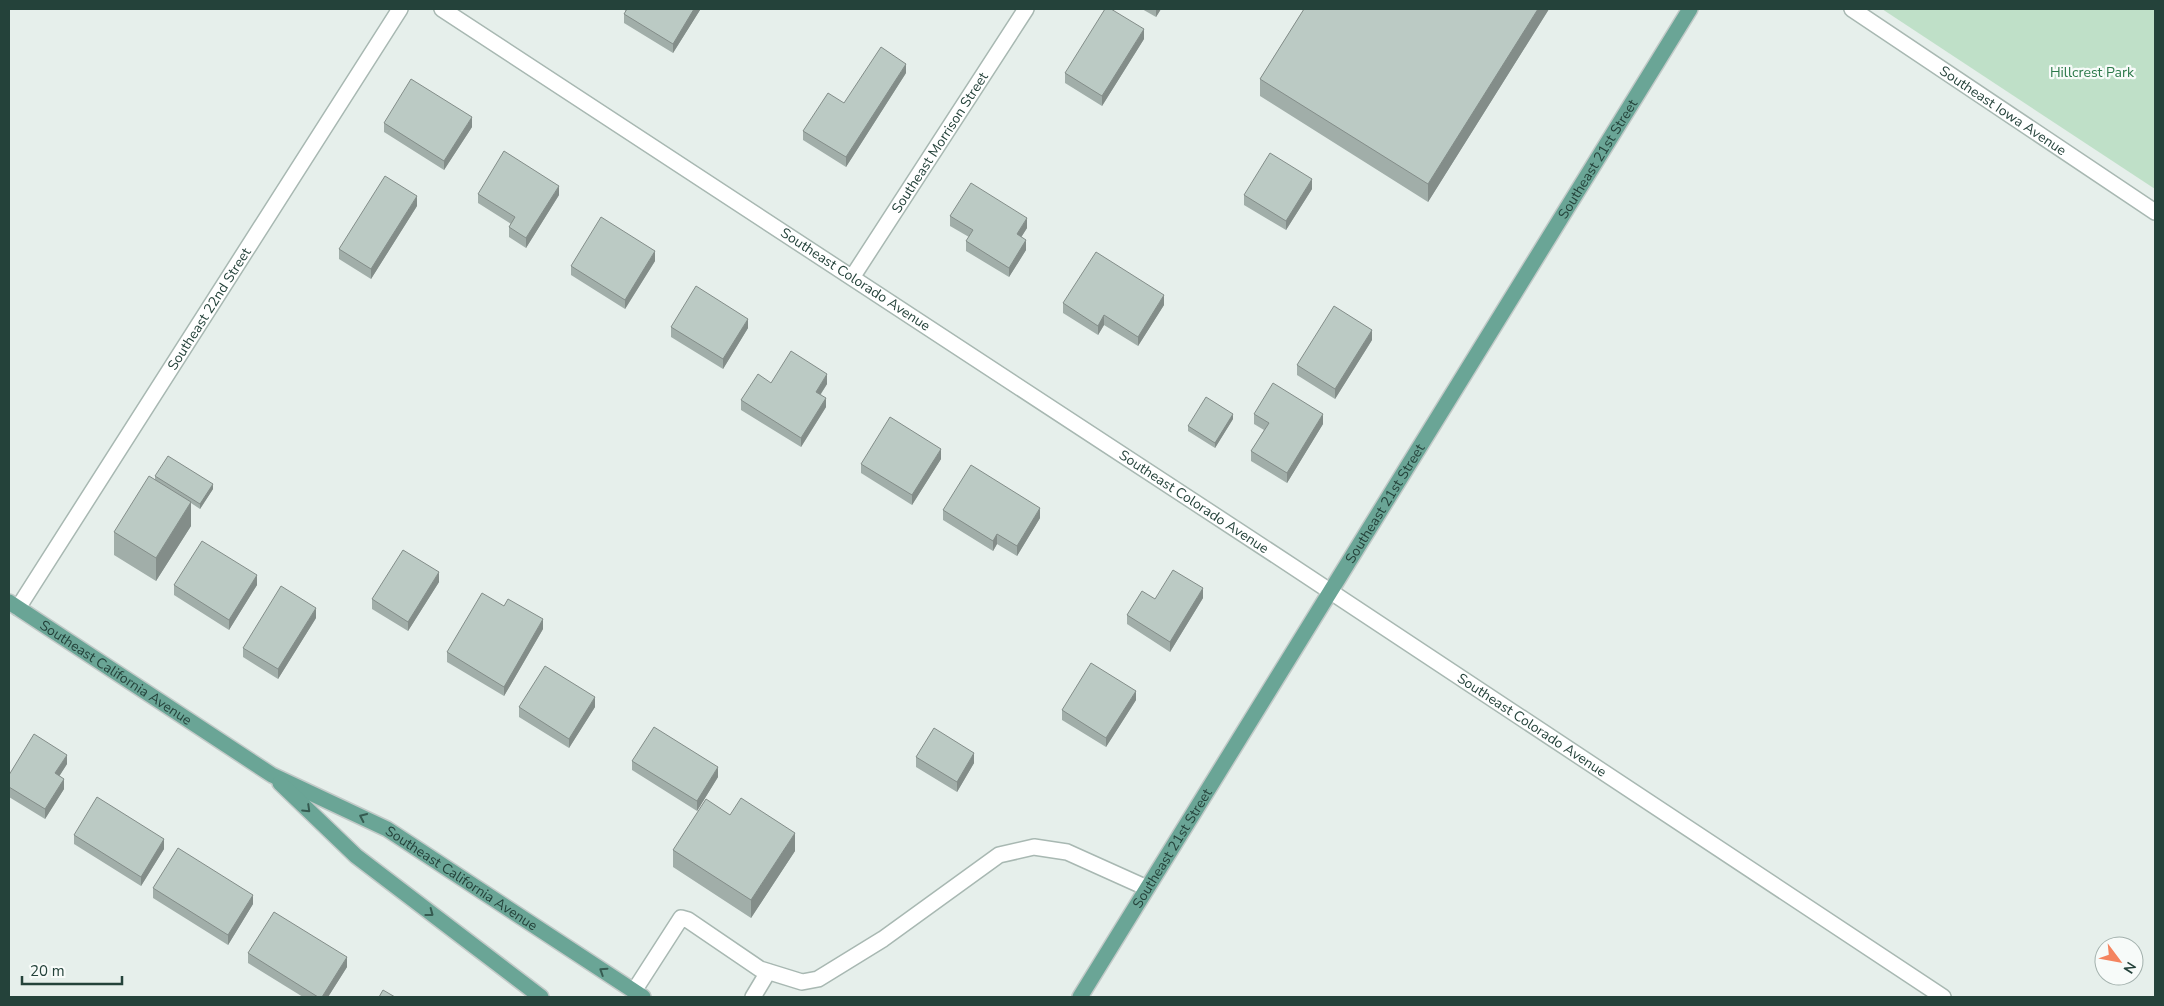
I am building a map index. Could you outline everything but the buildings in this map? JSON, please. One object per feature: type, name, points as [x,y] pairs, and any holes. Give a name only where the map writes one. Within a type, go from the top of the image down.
[{"type":"main road","name":"Southeast 21st Street","points":[[1080,997],[1690,9]]},
{"type":"main road","name":"Southeast California Avenue","points":[[13,605],[272,774],[387,829],[639,994]]},
{"type":"main road","name":"Southeast California Avenue","points":[[272,774],[356,856],[541,997]]},
{"type":"street","name":"Southeast 22nd Street","points":[[13,605],[400,9]]},
{"type":"street","name":"Southeast Colorado Avenue","points":[[442,9],[853,276],[1943,997]]},
{"type":"street","name":"Southeast Morrison Street","points":[[853,276],[1026,9]]},
{"type":"street","name":"Southeast Iowa Avenue","points":[[1852,9],[2155,212]]},
{"type":"street","points":[[639,994],[681,918],[688,920],[768,972],[802,982],[818,978],[883,939],[999,855],[1034,847],[1067,852],[1147,888]]},
{"type":"street","points":[[753,997],[768,972]]},
{"type":"green space","name":"Hillcrest Park","points":[[1882,9],[2155,9],[2155,189]]}]
